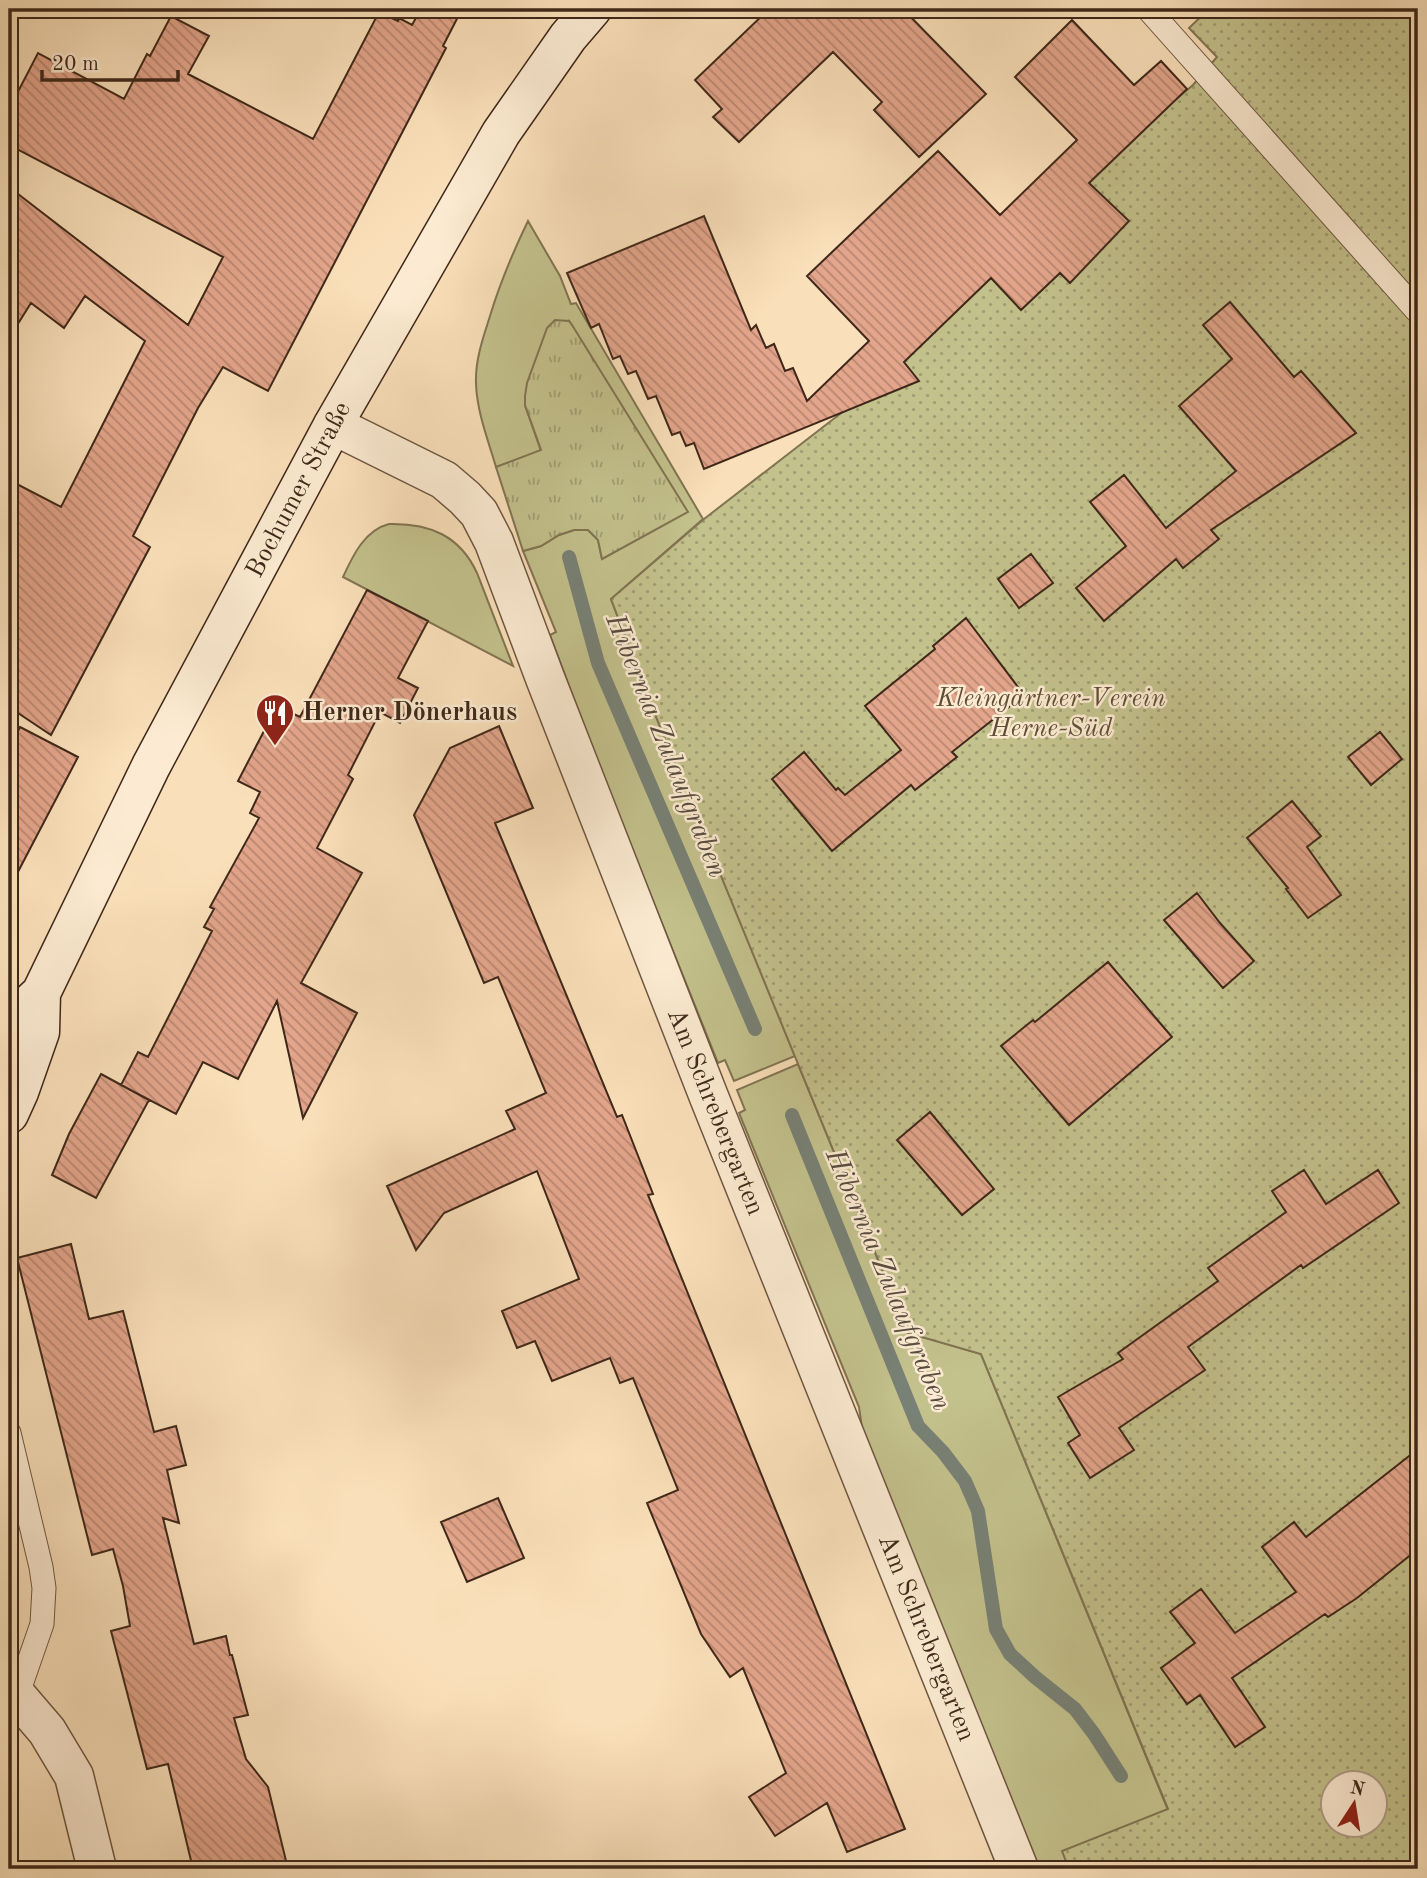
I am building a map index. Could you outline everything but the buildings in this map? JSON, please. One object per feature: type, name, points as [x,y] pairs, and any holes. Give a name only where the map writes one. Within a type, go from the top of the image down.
[{"type":"street","name":"Bochumer Straße","points":[[9,1023],[41,993],[151,766],[332,425],[501,133],[568,37],[592,9]]},
{"type":"street","name":"Am Schrebergarten","points":[[332,425],[444,480],[479,513],[494,542],[709,1097],[1018,1869]]},
{"type":"street","name":"Bochumer Straße","points":[[9,1114],[40,1032],[41,993]]},
{"type":"street","points":[[13,1693],[47,1731],[74,1776],[97,1869]]},
{"type":"lane","points":[[1148,9],[1418,312]]},
{"type":"lane","points":[[9,1433],[44,1588],[41,1624],[13,1693]]},
{"type":"green space","name":"Kleingärtner-Verein Herne-Süd","points":[[1209,9],[1418,9],[1418,1869],[1069,1869],[1062,1851],[1168,1809],[981,1354],[908,1333],[652,707],[611,599],[704,519],[889,376],[1193,85],[1217,57],[1189,28]]},
{"type":"green space","points":[[528,221],[560,276],[571,304],[576,303],[703,519],[611,599],[652,707],[795,1056],[734,1081],[725,1060],[718,1063],[603,776],[550,635],[556,632],[523,551],[541,546],[574,530],[588,530],[598,540],[602,559],[687,512],[569,321],[525,405],[541,451],[496,467],[481,415],[476,384],[480,349],[502,280]]},
{"type":"green space","points":[[555,320],[569,321],[572,325],[688,512],[602,559],[598,540],[588,530],[574,530],[541,546],[523,551],[496,467],[541,450],[525,405],[525,396],[547,328]]},
{"type":"green space","points":[[389,524],[430,529],[442,534],[462,550],[477,573],[513,666],[343,577],[367,538]]},
{"type":"green space","points":[[798,1064],[908,1333],[981,1354],[1168,1810],[1063,1851],[1069,1869],[1035,1869],[865,1448],[859,1407],[739,1113],[745,1110],[737,1090]]},
{"type":"waterway","name":"Hibernia Zulaufgraben","points":[[569,557],[598,663],[755,1029]]},
{"type":"waterway","name":"Hibernia Zulaufgraben","points":[[792,1115],[918,1426],[943,1452],[965,1481],[978,1511],[996,1629],[1010,1654],[1075,1709],[1121,1776]]},
{"type":"place","name":"Herner Dönerhaus","points":[[275,747]]}]
